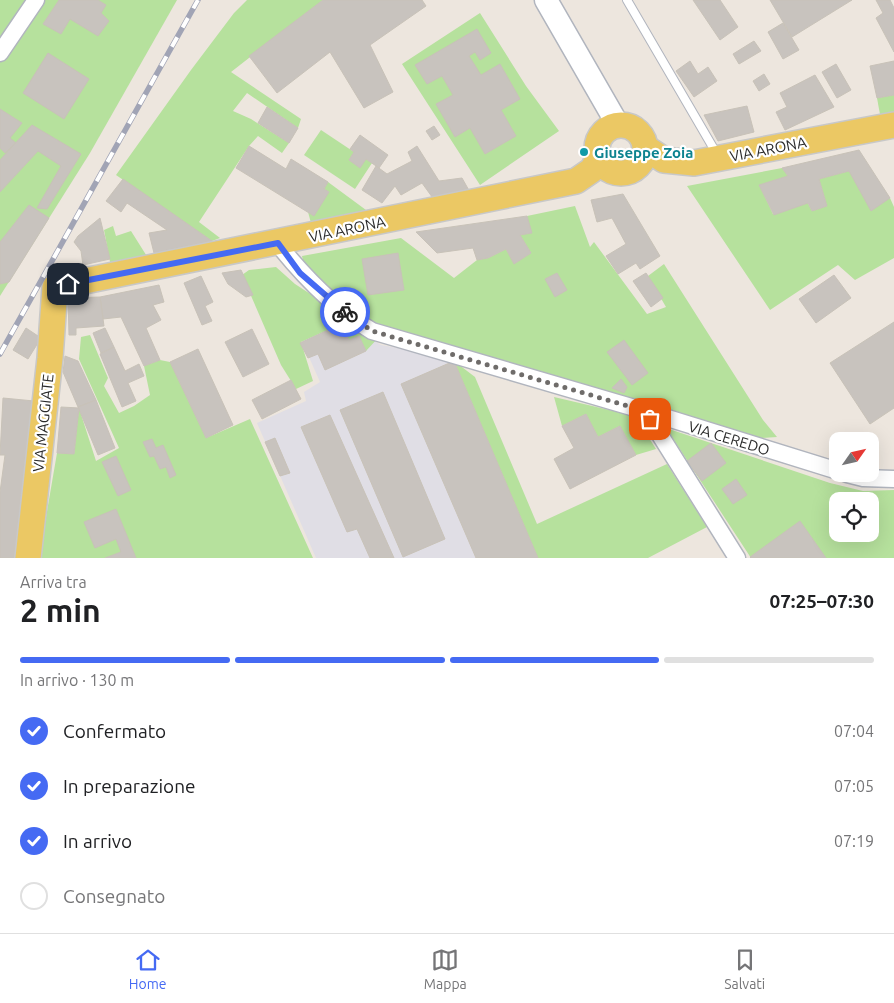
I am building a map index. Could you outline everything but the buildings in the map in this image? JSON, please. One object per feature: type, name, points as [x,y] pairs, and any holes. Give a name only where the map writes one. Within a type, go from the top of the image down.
[{"type":"main road","points":[[546,0],[618,124]]},
{"type":"main road","points":[[618,124],[625,124],[637,130],[642,135],[646,148],[642,162],[630,172],[623,173],[608,169],[599,158],[597,150],[600,136],[611,126],[618,124]]},
{"type":"main road","name":"VIA ARONA","points":[[646,148],[664,160],[694,163],[894,125]]},
{"type":"main road","name":"VIA ARONA","points":[[55,287],[576,181],[592,170],[599,158]]},
{"type":"main road","name":"VIA MAGGIATE","points":[[28,558],[50,358],[55,287]]},
{"type":"street","points":[[0,53],[36,0]]},
{"type":"street","name":"VIA CEREDO","points":[[278,243],[300,273],[352,319],[372,331],[645,411],[829,468]]},
{"type":"street","points":[[645,411],[737,558]]},
{"type":"street","points":[[879,479],[894,479]]},
{"type":"lane","points":[[627,0],[720,158]]},
{"type":"shaded area","points":[[339,320],[381,345],[453,358],[540,558],[316,558],[257,423],[306,401],[304,392],[320,382],[301,339]]},
{"type":"green space","points":[[0,0],[177,0],[90,153],[0,296]]},
{"type":"green space","points":[[247,0],[323,0],[231,72],[301,119],[298,128],[247,93],[233,111],[251,119],[289,143],[282,153],[258,136],[249,146],[199,222],[220,238],[212,241],[116,175],[191,70],[234,13]]},
{"type":"green space","points":[[480,13],[526,86],[559,131],[480,185],[402,64]]},
{"type":"green space","points":[[894,95],[894,117],[881,120],[877,98]]},
{"type":"green space","points":[[321,130],[354,152],[349,160],[359,167],[366,159],[372,163],[355,189],[304,155]]},
{"type":"green space","points":[[782,168],[788,176],[760,186],[773,214],[805,198],[812,211],[827,206],[819,179],[849,171],[890,198],[894,207],[894,258],[855,280],[838,265],[770,310],[687,186]]},
{"type":"green space","points":[[328,182],[366,210],[311,223],[308,212],[329,192],[324,189]]},
{"type":"green space","points":[[575,206],[590,247],[594,242],[647,314],[666,307],[648,276],[664,264],[763,420],[777,437],[762,438],[380,326],[357,313],[305,269],[302,256],[401,238],[454,278],[477,260],[488,258],[506,249],[514,263],[531,253],[520,235],[531,233],[527,216]]},
{"type":"green space","points":[[113,226],[116,236],[131,231],[148,258],[111,267],[104,230]]},
{"type":"green space","points":[[276,267],[295,284],[378,338],[366,351],[359,336],[349,340],[341,324],[301,342],[313,381],[296,389],[281,365],[242,275],[249,270]]},
{"type":"green space","points":[[90,335],[108,378],[104,386],[119,413],[150,395],[144,366],[160,360],[170,362],[206,438],[250,419],[313,558],[39,558],[57,453],[74,454],[79,408],[96,461],[119,448],[79,359],[81,337]]},
{"type":"green space","points":[[454,361],[475,377],[537,524],[667,464],[707,527],[648,558],[538,558]]},
{"type":"green space","points":[[554,397],[635,416],[656,449],[636,455],[620,426],[598,437],[586,414],[562,426]]},
{"type":"green space","points":[[666,428],[830,483],[863,491],[894,490],[894,558],[751,558]]},
{"type":"railway","points":[[0,354],[198,0]]},
{"type":"way so far","points":[[345,312],[352,319],[372,331],[645,411],[650,419]]},
{"type":"place","name":"Giuseppe Zoia","points":[[584,152]]},
{"type":"route","points":[[68,284],[278,243],[300,273],[345,312]]}]
